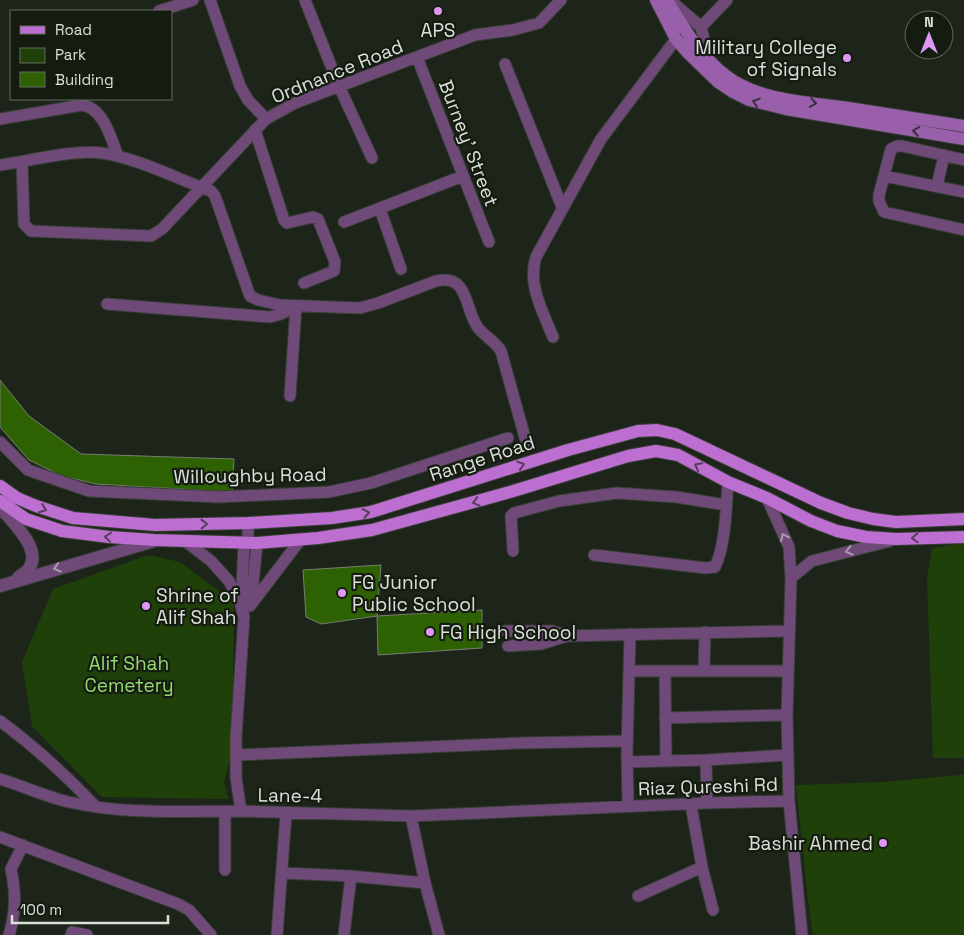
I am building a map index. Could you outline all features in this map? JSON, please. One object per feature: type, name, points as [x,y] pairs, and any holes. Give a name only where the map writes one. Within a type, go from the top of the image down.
[{"type":"main road","points":[[656,0],[676,39],[718,82],[750,100],[786,110],[964,139]]},
{"type":"main road","points":[[668,0],[686,32],[709,60],[736,83],[764,94],[787,99],[964,126]]},
{"type":"main road","name":"Range Road","points":[[0,486],[17,498],[73,518],[155,525],[248,523],[332,518],[372,512],[568,450],[638,431],[657,430],[675,434],[821,503],[848,513],[896,522],[964,519]]},
{"type":"main road","points":[[0,501],[26,519],[62,531],[154,540],[250,543],[372,530],[641,453],[656,451],[678,455],[728,482],[767,498],[811,521],[837,531],[866,537],[896,539],[964,536]]},
{"type":"street","points":[[162,10],[193,0]]},
{"type":"street","points":[[210,0],[240,86],[248,100],[266,119]]},
{"type":"street","points":[[305,0],[339,86],[372,158]]},
{"type":"street","name":"Ordnance Road","points":[[22,162],[24,224],[31,231],[151,236],[162,229],[266,119],[295,103],[475,35],[513,30],[539,24],[560,0]]},
{"type":"street","points":[[668,0],[701,27],[709,60]]},
{"type":"street","points":[[701,27],[728,0]]},
{"type":"street","points":[[553,337],[534,286],[532,274],[536,257],[600,139],[676,39]]},
{"type":"street","name":"Burney' Street","points":[[417,57],[489,242]]},
{"type":"street","points":[[505,64],[562,207]]},
{"type":"street","points":[[0,119],[82,105],[90,106],[96,110],[104,123],[118,156]]},
{"type":"street","points":[[255,130],[284,220],[287,223],[313,217],[318,219],[335,262],[334,271],[304,283]]},
{"type":"street","points":[[964,160],[897,146],[891,149],[879,201],[884,212],[964,230]]},
{"type":"street","points":[[0,165],[85,152],[118,156],[211,191],[215,196],[250,296],[258,300],[280,305],[360,308],[436,281],[454,282],[462,290],[478,328],[495,342],[501,351],[527,446]]},
{"type":"street","points":[[937,186],[944,155]]},
{"type":"street","points":[[344,222],[462,176]]},
{"type":"street","points":[[884,176],[964,192]]},
{"type":"street","points":[[380,209],[402,269]]},
{"type":"street","points":[[107,304],[270,317],[281,314],[296,306]]},
{"type":"street","points":[[290,396],[296,306]]},
{"type":"street","name":"Willoughby Road","points":[[0,442],[28,470],[89,491],[219,497],[329,492],[371,483],[508,438]]},
{"type":"street","points":[[594,555],[706,568],[715,567],[720,552],[728,482]]},
{"type":"street","points":[[513,551],[512,516],[514,513],[559,501],[617,493],[676,497],[726,505]]},
{"type":"street","name":"Riaz Qureshi Rd","points":[[411,816],[789,801],[787,715],[791,578],[789,547],[767,498]]},
{"type":"street","points":[[0,507],[25,537],[32,549],[32,561],[28,570],[14,581]]},
{"type":"street","name":"Lane-4","points":[[248,523],[250,543],[236,755],[236,778],[241,811],[286,814],[411,816]]},
{"type":"street","points":[[185,541],[211,561],[229,581],[245,610],[301,539]]},
{"type":"street","points":[[791,578],[812,560],[896,539]]},
{"type":"street","points":[[0,586],[154,540]]},
{"type":"street","points":[[506,631],[552,631],[567,636]]},
{"type":"street","points":[[508,646],[541,644],[567,636],[789,631]]},
{"type":"street","points":[[704,671],[705,632]]},
{"type":"street","points":[[628,806],[627,742],[630,634]]},
{"type":"street","points":[[629,671],[788,671]]},
{"type":"street","points":[[665,671],[666,761]]},
{"type":"street","points":[[665,718],[787,715]]},
{"type":"street","points":[[0,721],[69,778],[96,807]]},
{"type":"street","points":[[236,755],[520,743],[627,742]]},
{"type":"street","points":[[627,762],[788,755]]},
{"type":"street","points":[[706,760],[706,803]]},
{"type":"street","points":[[0,779],[68,802],[96,807],[165,812],[241,811]]},
{"type":"street","points":[[789,801],[802,935]]},
{"type":"street","points":[[691,805],[702,867],[713,910]]},
{"type":"street","points":[[225,811],[225,870]]},
{"type":"street","points":[[277,935],[286,814]]},
{"type":"street","points":[[411,816],[425,883],[439,935]]},
{"type":"street","points":[[0,837],[178,904],[189,910],[211,935]]},
{"type":"street","points":[[9,935],[15,911],[14,877],[11,869],[23,845]]},
{"type":"street","points":[[638,896],[702,867]]},
{"type":"street","points":[[282,873],[351,876],[425,883]]},
{"type":"street","points":[[344,935],[351,876]]},
{"type":"street","points":[[71,935],[75,931],[87,935]]},
{"type":"green space","points":[[964,545],[964,758],[933,758],[927,578],[932,548]]},
{"type":"green space","name":"Alif Shah Cemetery","points":[[148,555],[180,562],[234,602],[232,753],[224,782],[228,799],[102,797],[32,726],[22,662],[53,589]]},
{"type":"green space","name":"Bashir Ahmed","points":[[964,775],[964,935],[813,935],[796,785],[883,782]]},
{"type":"building","points":[[0,380],[29,416],[81,454],[234,459],[232,492],[96,484],[62,476],[29,460],[0,427]]},
{"type":"building","name":"FG Junior Public School","points":[[381,565],[377,616],[321,624],[306,617],[303,570]]},
{"type":"building","name":"FG High School","points":[[482,610],[482,648],[378,655],[377,616]]},
{"type":"place","name":"APS","points":[[438,11]]},
{"type":"place","name":"Military College of Signals","points":[[847,58]]},
{"type":"place","name":"FG Junior Public School","points":[[342,593]]},
{"type":"place","name":"Shrine of Alif Shah","points":[[146,606]]},
{"type":"place","name":"FG High School","points":[[430,632]]},
{"type":"place","name":"Bashir Ahmed","points":[[883,843]]}]
